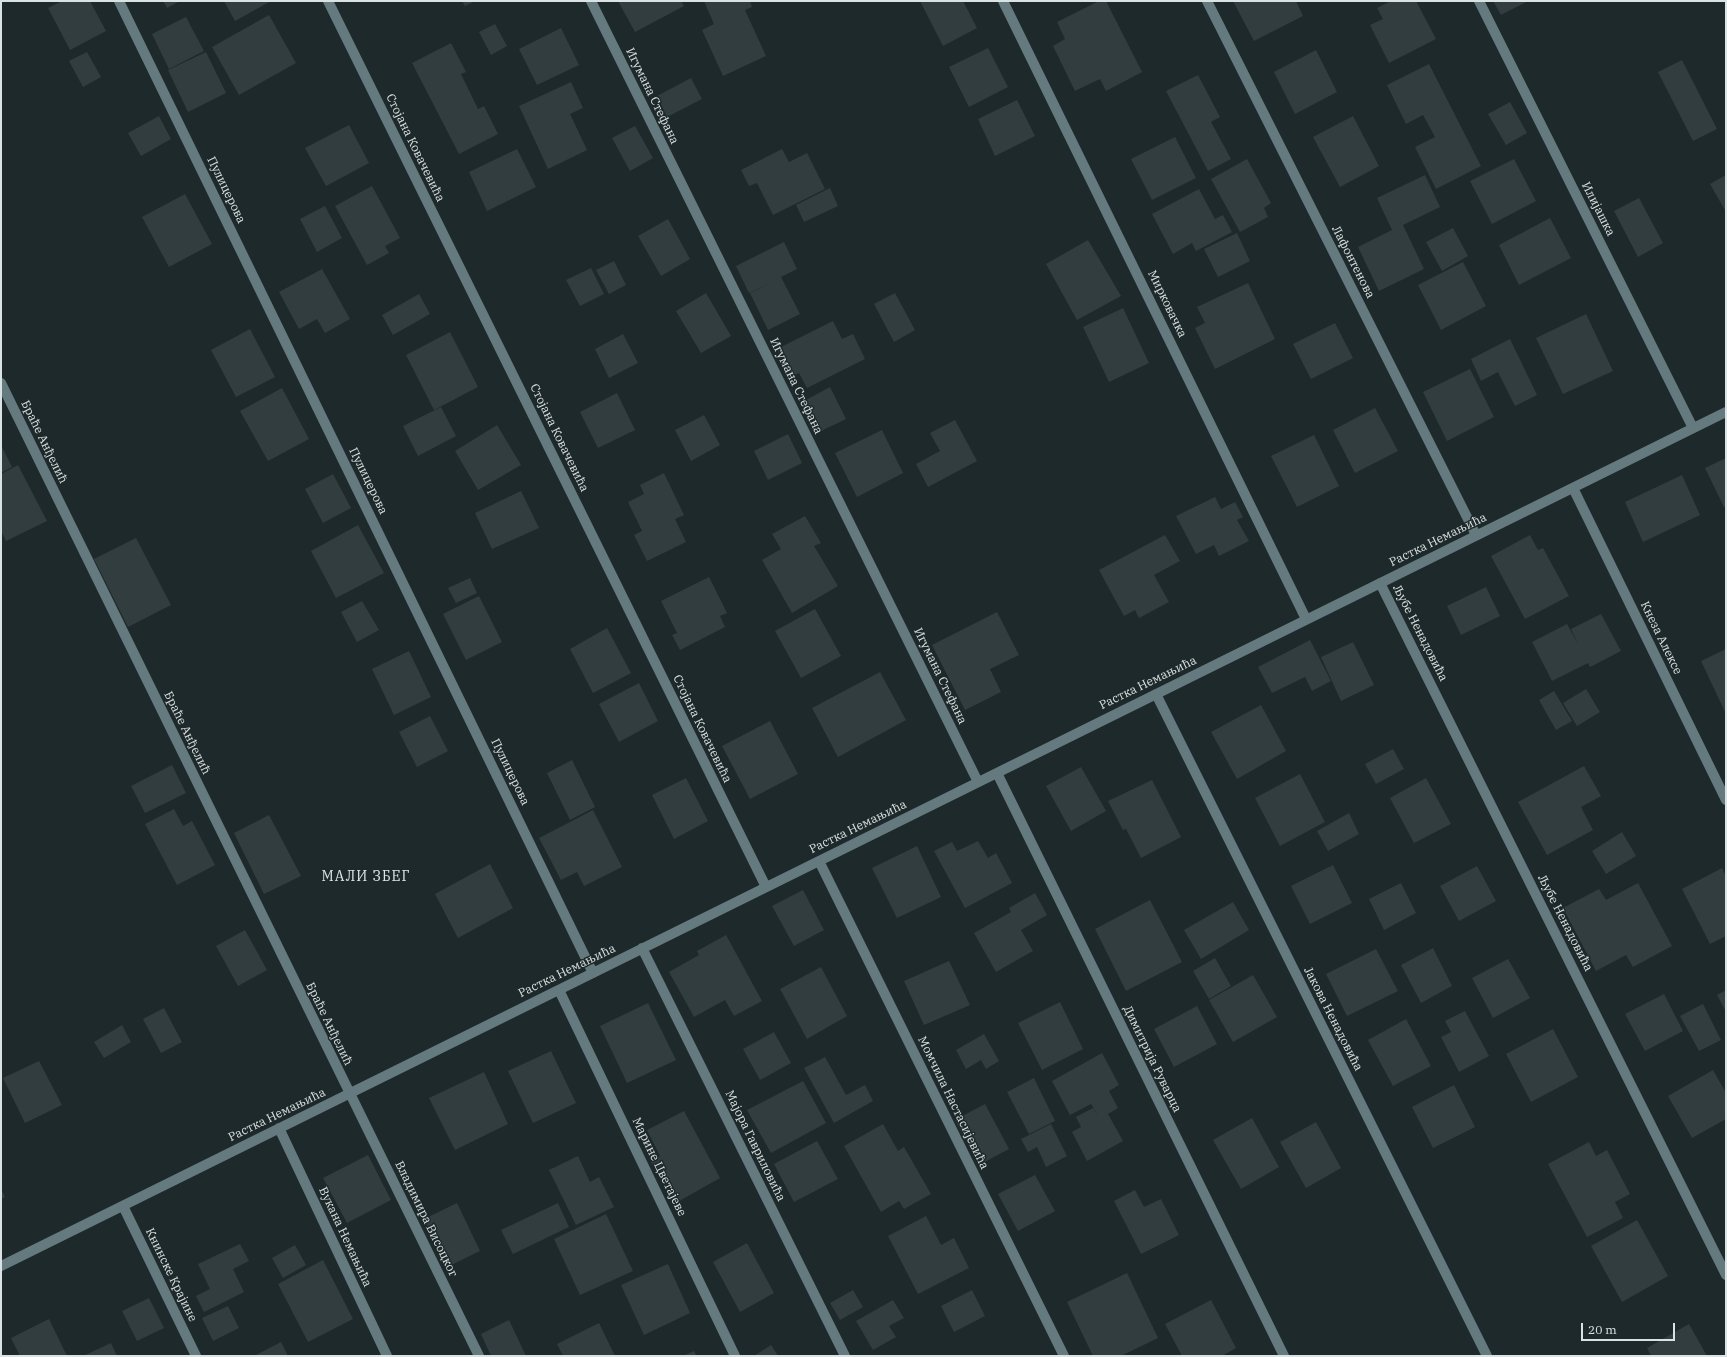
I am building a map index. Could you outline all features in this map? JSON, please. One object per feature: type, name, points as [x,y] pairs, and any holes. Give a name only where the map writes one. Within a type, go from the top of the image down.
[{"type":"street","name":"Пулицерова","points":[[119,1],[593,973]]},
{"type":"street","name":"Стојана Ковачевића","points":[[328,1],[766,888]]},
{"type":"street","name":"Игумана Стефана","points":[[591,1],[978,782]]},
{"type":"street","name":"Мирковачка","points":[[1003,1],[1306,619]]},
{"type":"street","name":"Лафонтенова","points":[[1207,1],[1476,536]]},
{"type":"street","name":"Илијашка","points":[[1479,1],[1693,428]]},
{"type":"street","name":"Браће Анђелић","points":[[1,383],[349,1094]]},
{"type":"street","name":"Растка Немањића","points":[[1,1266],[1726,412]]},
{"type":"street","name":"Кнеза Алексе","points":[[1573,488],[1726,800]]},
{"type":"street","name":"Љубе Ненадовића","points":[[1380,583],[1726,1275]]},
{"type":"street","name":"Јакова Ненадовића","points":[[1156,694],[1487,1356]]},
{"type":"street","name":"Димитрија Руварца","points":[[997,773],[1284,1356]]},
{"type":"street","name":"Момчила Настасијевића","points":[[819,861],[1064,1356]]},
{"type":"street","name":"Мајора Гавриловића","points":[[642,948],[844,1356]]},
{"type":"street","name":"Марине Цветајеве","points":[[559,990],[735,1356]]},
{"type":"street","name":"Владимира Висоцког","points":[[349,1094],[479,1356]]},
{"type":"street","name":"Вукана Немањића","points":[[279,1128],[387,1356]]},
{"type":"street","name":"Книнске Крајине","points":[[123,1206],[196,1356]]},
{"type":"building","points":[[62,1],[90,1],[106,31],[70,50],[48,8]]},
{"type":"building","points":[[163,1],[180,1],[167,8]]},
{"type":"building","points":[[224,1],[271,1],[235,21]]},
{"type":"building","points":[[462,1],[475,1],[465,6]]},
{"type":"building","points":[[618,1],[681,1],[684,6],[635,32]]},
{"type":"building","points":[[704,1],[750,1],[752,7],[745,10],[766,56],[723,76],[702,30],[714,24]]},
{"type":"building","points":[[920,1],[963,1],[977,28],[943,46]]},
{"type":"building","points":[[1099,1],[1106,1],[1142,72],[1106,91],[1100,79],[1075,91],[1053,46],[1065,39],[1057,22]]},
{"type":"building","points":[[1233,1],[1296,1],[1303,16],[1254,41]]},
{"type":"building","points":[[1391,1],[1416,1],[1436,39],[1389,63],[1370,25],[1383,19],[1377,8]]},
{"type":"building","points":[[1493,1],[1528,1],[1501,15]]},
{"type":"building","points":[[269,15],[296,63],[239,95],[212,47]]},
{"type":"building","points":[[186,17],[204,51],[169,69],[152,34]]},
{"type":"building","points":[[495,24],[507,46],[491,55],[479,32]]},
{"type":"building","points":[[561,28],[579,65],[537,85],[519,49]]},
{"type":"building","points":[[451,43],[466,72],[461,74],[478,109],[484,106],[498,134],[459,154],[412,63]]},
{"type":"building","points":[[988,48],[1008,87],[969,107],[949,67]]},
{"type":"building","points":[[1316,50],[1337,92],[1295,114],[1274,72]]},
{"type":"building","points":[[87,52],[101,77],[83,87],[69,61]]},
{"type":"building","points":[[206,52],[226,93],[188,112],[168,70]]},
{"type":"building","points":[[1682,60],[1717,129],[1693,141],[1658,72]]},
{"type":"building","points":[[1429,64],[1481,166],[1436,189],[1415,147],[1435,137],[1423,115],[1406,124],[1387,85]]},
{"type":"building","points":[[1198,75],[1220,117],[1211,122],[1231,159],[1208,171],[1166,91]]},
{"type":"building","points":[[691,78],[702,99],[667,117],[657,96]]},
{"type":"building","points":[[571,82],[583,108],[570,114],[587,150],[548,169],[519,106]]},
{"type":"building","points":[[1017,100],[1035,136],[995,156],[978,119]]},
{"type":"building","points":[[1510,102],[1527,133],[1506,145],[1488,114]]},
{"type":"building","points":[[159,116],[171,139],[141,156],[128,133]]},
{"type":"building","points":[[1353,116],[1379,166],[1340,187],[1313,137]]},
{"type":"building","points":[[349,125],[369,163],[326,186],[305,148]]},
{"type":"building","points":[[635,126],[653,158],[630,171],[612,138]]},
{"type":"building","points":[[1175,137],[1196,178],[1152,200],[1131,159]]},
{"type":"building","points":[[517,149],[536,187],[487,211],[469,172]]},
{"type":"building","points":[[782,149],[789,162],[807,153],[825,189],[773,215],[757,183],[749,186],[741,170]]},
{"type":"building","points":[[1247,159],[1271,203],[1264,208],[1268,217],[1240,232],[1211,179]]},
{"type":"building","points":[[1514,159],[1536,201],[1492,224],[1470,181]]},
{"type":"building","points":[[1425,175],[1440,207],[1403,225],[1424,269],[1379,291],[1358,247],[1392,230],[1377,198]]},
{"type":"building","points":[[1726,175],[1726,212],[1710,184]]},
{"type":"building","points":[[372,186],[400,238],[385,246],[389,253],[367,265],[335,206]]},
{"type":"building","points":[[830,188],[838,206],[804,222],[796,205]]},
{"type":"building","points":[[1199,189],[1215,219],[1223,215],[1232,232],[1196,251],[1192,243],[1173,254],[1152,214]]},
{"type":"building","points":[[185,194],[212,244],[169,267],[142,217]]},
{"type":"building","points":[[1639,198],[1663,243],[1638,257],[1614,211]]},
{"type":"building","points":[[325,206],[342,238],[317,252],[300,219]]},
{"type":"building","points":[[1550,218],[1571,258],[1519,285],[1499,245]]},
{"type":"building","points":[[668,219],[690,259],[661,276],[638,236]]},
{"type":"building","points":[[1453,228],[1468,256],[1442,271],[1426,242]]},
{"type":"building","points":[[1237,233],[1250,261],[1218,277],[1204,249]]},
{"type":"building","points":[[1088,240],[1121,296],[1077,320],[1046,264]]},
{"type":"building","points":[[784,242],[797,269],[781,277],[800,314],[768,330],[750,293],[774,281],[749,293],[736,266]]},
{"type":"building","points":[[614,261],[626,285],[609,294],[596,270]]},
{"type":"building","points":[[1463,262],[1486,306],[1441,330],[1418,285]]},
{"type":"building","points":[[591,268],[604,294],[580,306],[566,280]]},
{"type":"building","points":[[322,269],[350,319],[325,333],[317,319],[299,329],[279,292]]},
{"type":"building","points":[[1248,283],[1275,339],[1215,369],[1195,328],[1205,323],[1197,307]]},
{"type":"building","points":[[706,293],[731,336],[701,353],[676,311]]},
{"type":"building","points":[[895,293],[915,330],[894,342],[874,304]]},
{"type":"building","points":[[419,294],[430,314],[393,335],[382,315]]},
{"type":"building","points":[[1123,308],[1149,363],[1109,382],[1083,327]]},
{"type":"building","points":[[1586,314],[1613,371],[1563,394],[1536,338]]},
{"type":"building","points":[[833,321],[842,339],[853,334],[865,359],[807,388],[799,373],[790,377],[777,349]]},
{"type":"building","points":[[1335,323],[1353,358],[1311,379],[1293,344]]},
{"type":"building","points":[[250,329],[275,377],[236,397],[211,350]]},
{"type":"building","points":[[450,332],[478,387],[434,410],[406,355]]},
{"type":"building","points":[[623,334],[638,363],[609,378],[595,349]]},
{"type":"building","points":[[1510,339],[1537,395],[1515,406],[1498,372],[1481,381],[1471,359]]},
{"type":"building","points":[[1470,369],[1494,417],[1447,441],[1423,392]]},
{"type":"building","points":[[830,387],[846,419],[819,432],[804,401]]},
{"type":"building","points":[[282,388],[309,439],[268,461],[240,411]]},
{"type":"building","points":[[617,393],[635,430],[598,448],[580,412]]},
{"type":"building","points":[[441,407],[456,436],[418,456],[403,426]]},
{"type":"building","points":[[1375,408],[1398,451],[1355,473],[1333,430]]},
{"type":"building","points":[[704,415],[720,445],[691,461],[675,430]]},
{"type":"building","points":[[955,420],[977,461],[928,487],[916,464],[940,451],[930,433]]},
{"type":"building","points":[[497,425],[521,465],[478,490],[455,451]]},
{"type":"building","points":[[882,430],[903,473],[857,497],[835,453]]},
{"type":"building","points":[[788,434],[802,463],[768,480],[754,451]]},
{"type":"building","points":[[1314,435],[1339,486],[1297,507],[1271,456]]},
{"type":"building","points":[[1,445],[12,467],[1,473]]},
{"type":"building","points":[[1726,458],[1726,506],[1724,507],[1705,468]]},
{"type":"building","points":[[18,465],[47,521],[6,541],[1,531],[1,474]]},
{"type":"building","points":[[664,473],[684,515],[675,519],[686,542],[647,561],[634,535],[642,531],[628,502],[644,494],[640,485]]},
{"type":"building","points":[[333,474],[351,508],[323,523],[305,489]]},
{"type":"building","points":[[1682,475],[1700,515],[1643,542],[1625,502]]},
{"type":"building","points":[[521,491],[539,528],[492,549],[475,513]]},
{"type":"building","points":[[1215,497],[1221,509],[1235,502],[1243,517],[1237,520],[1249,541],[1219,556],[1214,545],[1196,554],[1176,516]]},
{"type":"building","points":[[805,516],[821,543],[814,546],[838,586],[792,613],[762,560],[781,549],[772,534]]},
{"type":"building","points":[[358,525],[384,573],[336,598],[311,551]]},
{"type":"building","points":[[1165,535],[1180,561],[1154,575],[1169,602],[1139,618],[1135,610],[1124,616],[1099,570]]},
{"type":"building","points":[[1530,535],[1538,550],[1543,548],[1569,596],[1525,619],[1491,556]]},
{"type":"building","points":[[136,538],[171,605],[128,627],[94,559]]},
{"type":"building","points":[[709,577],[727,613],[720,616],[725,627],[680,650],[672,635],[677,633],[661,601]]},
{"type":"building","points":[[470,578],[477,593],[456,603],[448,588]]},
{"type":"building","points":[[1486,587],[1500,616],[1461,635],[1447,606]]},
{"type":"building","points":[[479,596],[502,642],[466,660],[443,614]]},
{"type":"building","points":[[362,601],[379,630],[357,642],[341,612]]},
{"type":"building","points":[[815,609],[841,656],[801,678],[775,631]]},
{"type":"building","points":[[997,612],[1019,655],[990,669],[1001,692],[965,710],[932,645]]},
{"type":"building","points":[[1601,614],[1621,651],[1590,667],[1588,663],[1552,681],[1532,642],[1567,624],[1578,644],[1571,629]]},
{"type":"building","points":[[607,628],[631,673],[593,693],[570,649]]},
{"type":"building","points":[[1310,640],[1331,681],[1312,691],[1305,677],[1272,693],[1258,667]]},
{"type":"building","points":[[1353,642],[1374,685],[1341,701],[1321,657]]},
{"type":"building","points":[[1726,649],[1726,714],[1701,661]]},
{"type":"building","points":[[409,651],[431,697],[394,715],[372,669]]},
{"type":"building","points":[[880,672],[906,720],[838,757],[812,708]]},
{"type":"building","points":[[639,683],[658,721],[619,742],[599,704]]},
{"type":"building","points":[[1586,689],[1600,712],[1577,726],[1563,703]]},
{"type":"building","points":[[1554,691],[1572,721],[1556,730],[1539,700]]},
{"type":"building","points":[[1261,705],[1286,751],[1237,779],[1211,732]]},
{"type":"building","points":[[430,716],[448,751],[417,767],[399,732]]},
{"type":"building","points":[[770,721],[798,774],[750,799],[722,746]]},
{"type":"building","points":[[1393,749],[1404,769],[1376,784],[1365,764]]},
{"type":"building","points":[[572,760],[595,807],[570,820],[547,773]]},
{"type":"building","points":[[172,765],[186,793],[145,813],[131,786]]},
{"type":"building","points":[[1584,766],[1601,796],[1581,807],[1593,830],[1547,855],[1518,802]]},
{"type":"building","points":[[1081,767],[1106,811],[1071,831],[1046,786]]},
{"type":"building","points":[[1300,774],[1325,822],[1280,846],[1255,798]]},
{"type":"building","points":[[686,778],[708,821],[674,839],[652,795]]},
{"type":"building","points":[[1426,778],[1451,824],[1414,843],[1390,798]]},
{"type":"building","points":[[1152,780],[1181,837],[1141,858],[1126,829],[1123,830],[1108,801]]},
{"type":"building","points":[[174,809],[183,826],[192,821],[215,865],[177,885],[145,824]]},
{"type":"building","points":[[593,810],[622,867],[584,886],[577,872],[561,880],[539,838]]},
{"type":"building","points":[[1349,813],[1359,834],[1328,851],[1317,831]]},
{"type":"building","points":[[269,815],[301,876],[264,894],[234,833]]},
{"type":"building","points":[[1622,832],[1636,856],[1606,874],[1592,851]]},
{"type":"building","points":[[978,841],[988,858],[996,853],[1012,883],[965,908],[934,851],[952,842],[957,851]]},
{"type":"building","points":[[917,846],[941,897],[897,918],[872,868]]},
{"type":"building","points":[[490,864],[513,908],[458,938],[435,894]]},
{"type":"building","points":[[1333,865],[1352,903],[1310,924],[1291,886]]},
{"type":"building","points":[[1477,866],[1496,901],[1459,921],[1440,886]]},
{"type":"building","points":[[1722,868],[1726,877],[1726,936],[1710,944],[1682,889]]},
{"type":"building","points":[[1401,883],[1416,913],[1384,930],[1369,899]]},
{"type":"building","points":[[1638,883],[1672,946],[1633,967],[1626,955],[1596,971],[1563,908],[1599,889],[1606,900]]},
{"type":"building","points":[[803,890],[824,930],[794,946],[772,906]]},
{"type":"building","points":[[1035,893],[1047,915],[1021,930],[1033,951],[996,972],[974,933],[1011,912],[1009,908]]},
{"type":"building","points":[[1150,900],[1182,962],[1126,991],[1095,929]]},
{"type":"building","points":[[1233,902],[1249,930],[1201,959],[1184,930]]},
{"type":"building","points":[[245,930],[267,970],[238,986],[216,946]]},
{"type":"building","points":[[726,935],[762,1001],[734,1016],[725,1000],[694,1017],[669,972],[699,955],[697,951]]},
{"type":"building","points":[[1433,948],[1452,986],[1421,1003],[1401,965]]},
{"type":"building","points":[[1376,949],[1398,991],[1347,1016],[1326,974]]},
{"type":"building","points":[[1215,958],[1231,986],[1209,999],[1193,971]]},
{"type":"building","points":[[1508,959],[1530,998],[1493,1018],[1472,978]]},
{"type":"building","points":[[949,961],[970,1005],[924,1025],[904,981]]},
{"type":"building","points":[[821,967],[847,1016],[807,1039],[780,989]]},
{"type":"building","points":[[1253,975],[1277,1017],[1233,1042],[1209,1000]]},
{"type":"building","points":[[1726,990],[1726,1012],[1717,995]]},
{"type":"building","points":[[1664,994],[1683,1031],[1645,1051],[1625,1014]]},
{"type":"building","points":[[1060,1002],[1083,1049],[1042,1070],[1018,1023]]},
{"type":"building","points":[[648,1003],[676,1060],[627,1083],[600,1026]]},
{"type":"building","points":[[1703,1004],[1721,1040],[1699,1051],[1680,1016]]},
{"type":"building","points":[[1197,1006],[1217,1044],[1174,1067],[1154,1029]]},
{"type":"building","points":[[164,1008],[182,1042],[161,1053],[143,1019]]},
{"type":"building","points":[[1465,1011],[1489,1056],[1459,1072],[1441,1037],[1451,1032],[1445,1021]]},
{"type":"building","points":[[1406,1019],[1431,1066],[1393,1086],[1368,1040]]},
{"type":"building","points":[[122,1025],[131,1042],[104,1058],[94,1042]]},
{"type":"building","points":[[1553,1029],[1578,1077],[1531,1102],[1506,1054]]},
{"type":"building","points":[[774,1032],[791,1063],[760,1080],[743,1049]]},
{"type":"building","points":[[984,1034],[999,1061],[986,1069],[981,1060],[966,1069],[956,1050]]},
{"type":"building","points":[[551,1051],[576,1103],[533,1123],[508,1071]]},
{"type":"building","points":[[1102,1053],[1119,1085],[1109,1091],[1118,1108],[1108,1114],[1123,1141],[1087,1161],[1072,1132],[1081,1127],[1076,1117],[1093,1108],[1100,1119],[1091,1104],[1070,1115],[1052,1081]]},
{"type":"building","points":[[825,1057],[846,1095],[865,1085],[873,1101],[834,1123],[804,1068]]},
{"type":"building","points":[[39,1061],[62,1105],[25,1123],[3,1078]]},
{"type":"building","points":[[1713,1070],[1726,1093],[1726,1119],[1692,1138],[1668,1096]]},
{"type":"building","points":[[484,1072],[508,1124],[455,1150],[429,1098]]},
{"type":"building","points":[[1034,1078],[1055,1121],[1029,1134],[1007,1092]]},
{"type":"building","points":[[803,1081],[826,1123],[771,1153],[747,1110]]},
{"type":"building","points":[[1454,1085],[1475,1127],[1433,1148],[1412,1107]]},
{"type":"building","points":[[985,1104],[1009,1149],[979,1165],[955,1120]]},
{"type":"building","points":[[684,1111],[720,1178],[674,1204],[651,1162],[660,1156],[647,1130]]},
{"type":"building","points":[[1252,1118],[1279,1167],[1241,1189],[1213,1140]]},
{"type":"building","points":[[1316,1122],[1341,1168],[1306,1188],[1280,1142]]},
{"type":"building","points":[[883,1124],[898,1151],[904,1147],[931,1194],[904,1209],[899,1201],[881,1212],[844,1146]]},
{"type":"building","points":[[1051,1124],[1067,1156],[1046,1167],[1037,1147],[1028,1152],[1021,1139]]},
{"type":"building","points":[[817,1141],[838,1179],[794,1202],[774,1164]]},
{"type":"building","points":[[1589,1142],[1596,1156],[1607,1150],[1630,1194],[1615,1202],[1623,1218],[1587,1237],[1548,1164]]},
{"type":"building","points":[[368,1155],[391,1200],[347,1223],[323,1178]]},
{"type":"building","points":[[578,1156],[590,1182],[599,1177],[614,1207],[576,1225],[549,1170]]},
{"type":"building","points":[[1035,1175],[1055,1211],[1018,1231],[998,1194]]},
{"type":"building","points":[[1,1189],[5,1197],[1,1199]]},
{"type":"building","points":[[1135,1190],[1144,1207],[1161,1199],[1179,1235],[1141,1254],[1114,1201]]},
{"type":"building","points":[[457,1203],[480,1251],[447,1267],[424,1219]]},
{"type":"building","points":[[558,1203],[569,1227],[513,1254],[501,1230]]},
{"type":"building","points":[[606,1214],[633,1271],[580,1295],[554,1239]]},
{"type":"building","points":[[926,1216],[941,1245],[954,1238],[969,1268],[918,1294],[888,1236]]},
{"type":"building","points":[[1637,1220],[1668,1276],[1622,1302],[1591,1246]]},
{"type":"building","points":[[747,1243],[774,1293],[740,1312],[713,1262]]},
{"type":"building","points":[[240,1244],[249,1261],[233,1269],[244,1292],[204,1312],[196,1296],[210,1289],[198,1264]]},
{"type":"building","points":[[295,1245],[306,1265],[283,1278],[272,1258]]},
{"type":"building","points":[[323,1260],[353,1319],[308,1342],[278,1284]]},
{"type":"building","points":[[668,1264],[690,1313],[644,1335],[621,1285]]},
{"type":"building","points":[[1127,1273],[1158,1338],[1121,1356],[1093,1356],[1067,1302]]},
{"type":"building","points":[[853,1290],[863,1307],[840,1320],[830,1303]]},
{"type":"building","points":[[972,1290],[985,1316],[954,1332],[941,1306]]},
{"type":"building","points":[[149,1298],[164,1328],[137,1341],[122,1311]]},
{"type":"building","points":[[893,1300],[904,1318],[889,1326],[896,1337],[873,1350],[856,1321]]},
{"type":"building","points":[[1211,1300],[1236,1348],[1222,1356],[1182,1356],[1165,1324]]},
{"type":"building","points":[[228,1306],[239,1328],[213,1341],[202,1318]]},
{"type":"building","points":[[49,1319],[67,1356],[20,1356],[11,1338]]},
{"type":"building","points":[[509,1320],[526,1356],[491,1356],[481,1334]]},
{"type":"building","points":[[599,1323],[615,1356],[563,1356],[557,1344]]},
{"type":"building","points":[[1689,1324],[1707,1356],[1651,1356],[1647,1348]]},
{"type":"building","points":[[281,1342],[288,1356],[254,1356]]},
{"type":"building","points":[[111,1343],[117,1356],[83,1356]]},
{"type":"building","points":[[771,1345],[778,1356],[754,1356]]},
{"type":"building","points":[[694,1351],[697,1356],[683,1356]]},
{"type":"district","name":"МАЛИ ЗБЕГ","points":[[366,877]]}]
